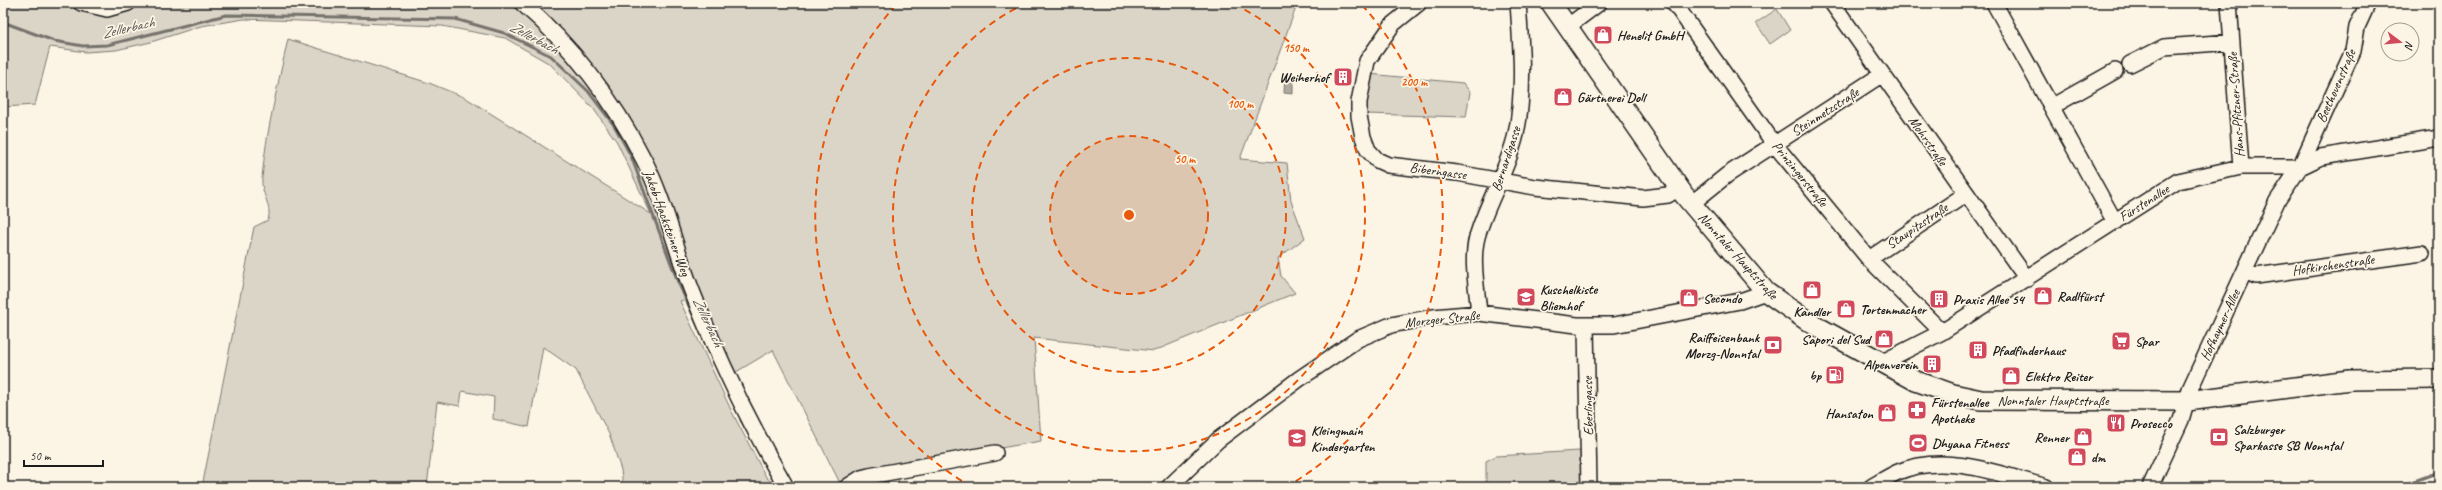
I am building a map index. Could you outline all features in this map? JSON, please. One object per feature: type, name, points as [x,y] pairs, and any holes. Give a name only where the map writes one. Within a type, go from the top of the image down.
[{"type":"main road","name":"Nonntaler Hauptstraße","points":[[1551,3],[1679,188],[1766,292],[1809,322],[1916,381],[1953,394],[1981,400],[2187,401],[2207,400],[2305,385],[2350,380],[2439,379]]},
{"type":"street","points":[[80,3],[107,9],[128,3]]},
{"type":"street","name":"Jakob-Hacksteiner-Weg","points":[[522,3],[543,21],[578,59],[614,109],[644,160],[692,291],[719,356],[749,421],[786,487]]},
{"type":"street","name":"Biberngasse","points":[[1419,3],[1393,24],[1367,62],[1359,109],[1363,137],[1368,150],[1377,160],[1388,165],[1501,180],[1535,187],[1644,198],[1668,195],[1679,188]]},
{"type":"street","name":"Bernardigasse","points":[[1479,313],[1476,265],[1477,237],[1501,180],[1516,135],[1518,120],[1520,70],[1518,3]]},
{"type":"street","points":[[1567,28],[1598,3]]},
{"type":"street","name":"Prinzingerstraße","points":[[1674,3],[1775,145],[1869,258],[1942,332]]},
{"type":"street","name":"Mohrstraße","points":[[1832,3],[1881,76],[2026,279]]},
{"type":"street","points":[[1994,3],[2053,106],[2115,222]]},
{"type":"street","name":"Hans-Pfitzner-Straße","points":[[2229,3],[2241,167]]},
{"type":"street","name":"Beethovenstraße","points":[[2300,167],[2353,51],[2357,27],[2368,3]]},
{"type":"street","name":"Hans-Pfitzner-Straße","points":[[2130,64],[2164,47],[2232,42]]},
{"type":"street","points":[[2053,106],[2115,71]]},
{"type":"street","name":"Steinmetzstraße","points":[[1691,204],[1727,176],[1881,76]]},
{"type":"street","name":"Fürstenallee","points":[[1883,362],[1942,332],[2178,181],[2241,167],[2300,167],[2321,157],[2439,138]]},
{"type":"street","name":"Hofhaymer-Allee","points":[[2150,487],[2181,420],[2190,389],[2277,200],[2300,167]]},
{"type":"street","name":"Staupitzstraße","points":[[1869,258],[1966,194]]},
{"type":"street","name":"Hofkirchenstraße","points":[[2244,271],[2256,276],[2422,253]]},
{"type":"street","name":"Morzger Straße","points":[[1169,487],[1203,453],[1231,429],[1358,339],[1392,325],[1433,317],[1479,313],[1586,326],[1614,325],[1746,300],[1766,292]]},
{"type":"street","name":"Eberlingasse","points":[[1586,326],[1590,487]]},
{"type":"street","points":[[847,487],[861,478],[869,476],[995,453]]},
{"type":"street","points":[[1871,487],[1900,472],[1922,467],[1951,464],[1970,466],[2046,487]]},
{"type":"shaded area","points":[[3,3],[58,3],[86,10],[131,8],[149,3],[513,3],[549,36],[607,106],[647,180],[690,298],[680,301],[732,412],[766,477],[777,487],[623,487],[621,470],[610,436],[576,370],[543,347],[529,427],[493,419],[494,397],[462,391],[460,406],[437,402],[427,487],[202,487],[254,227],[268,220],[269,215],[262,178],[266,143],[288,39],[429,83],[466,98],[651,214],[617,142],[593,108],[550,64],[505,38],[442,26],[244,19],[201,26],[151,42],[116,50],[86,52],[50,47],[35,105],[3,107]]},
{"type":"shaded area","points":[[529,3],[1297,5],[1240,159],[1287,163],[1291,201],[1305,238],[1278,258],[1281,276],[1295,293],[1154,351],[1034,338],[1041,441],[897,466],[899,487],[836,487],[839,481],[773,350],[731,375],[646,153]]},
{"type":"shaded area","points":[[1777,9],[1790,30],[1770,44],[1756,23]]},
{"type":"shaded area","points":[[1369,74],[1463,83],[1470,92],[1466,117],[1366,114]]},
{"type":"shaded area","points":[[1285,75],[1293,75],[1293,94],[1284,93]]},
{"type":"shaded area","points":[[1579,451],[1586,456],[1586,485],[1489,487],[1486,485],[1486,461],[1496,456]]},
{"type":"waterway","name":"Zellerbach","points":[[3,22],[54,41],[83,46],[107,45],[226,15],[455,19],[504,33],[551,56],[588,91],[614,125],[631,156],[678,282],[715,364]]},
{"type":"waterway","name":"Zellerbach","points":[[741,420],[749,434]]},
{"type":"waterway","points":[[2398,487],[2439,472]]},
{"type":"place","name":"Henelit GmbH","points":[[1603,35]]},
{"type":"place","name":"Weiherhof","points":[[1343,77]]},
{"type":"place","name":"Gärtnerei Doll","points":[[1563,97]]},
{"type":"place","name":"Kandler","points":[[1812,290]]},
{"type":"place","name":"Radlfürst","points":[[2043,296]]},
{"type":"place","name":"Kuschelkiste Bliemhof","points":[[1526,297]]},
{"type":"place","name":"Secondo","points":[[1689,298]]},
{"type":"place","name":"Praxis Allee 54","points":[[1939,299]]},
{"type":"place","name":"Tortenmacher","points":[[1846,309]]},
{"type":"place","name":"Sapori del Sud","points":[[1884,339]]},
{"type":"place","name":"Spar","points":[[2121,341]]},
{"type":"place","name":"Raiffeisenbank Morzg-Nonntal","points":[[1773,345]]},
{"type":"place","name":"Pfadfinderhaus","points":[[1978,350]]},
{"type":"place","name":"Alpenverein","points":[[1932,364]]},
{"type":"place","name":"bp","points":[[1835,375]]},
{"type":"place","name":"Elektro Reiter","points":[[2011,376]]},
{"type":"place","name":"Fürstenallee Apotheke","points":[[1917,410]]},
{"type":"place","name":"Hansaton","points":[[1887,413]]},
{"type":"place","name":"Prosecco","points":[[2116,423]]},
{"type":"place","name":"Renner","points":[[2083,437]]},
{"type":"place","name":"Salzburger Sparkasse SB Nonntal","points":[[2219,437]]},
{"type":"place","name":"Kleingmain Kindergarten","points":[[1297,438]]},
{"type":"place","name":"Dhyana Fitness","points":[[1918,443]]},
{"type":"place","name":"dm","points":[[2077,457]]}]
